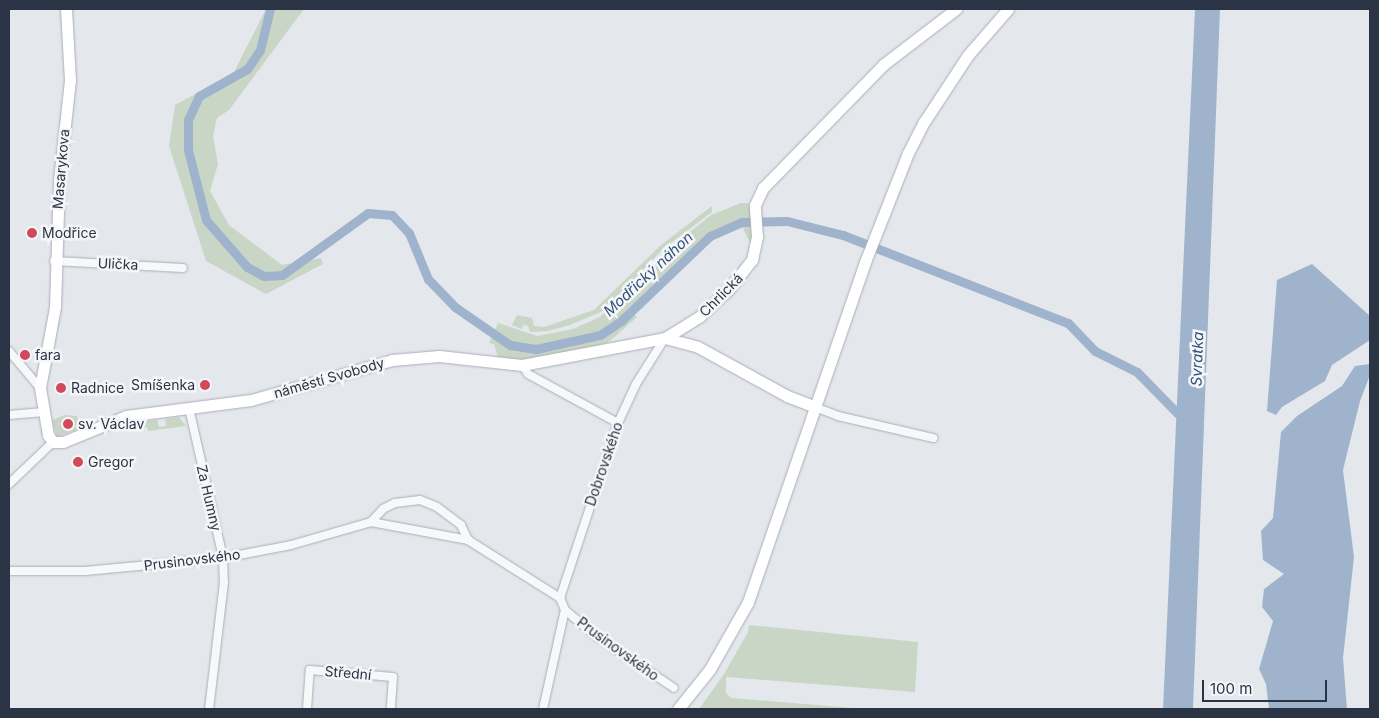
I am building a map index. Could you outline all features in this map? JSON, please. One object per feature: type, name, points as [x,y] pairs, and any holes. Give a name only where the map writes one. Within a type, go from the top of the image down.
[{"type":"street","name":"Masarykova","points":[[40,388],[55,307],[54,261],[59,180],[70,80],[66,9]]},
{"type":"street","name":"Chrlická","points":[[665,338],[699,318],[729,289],[752,260],[757,237],[755,212],[763,188],[884,64],[956,9]]},
{"type":"street","points":[[678,709],[710,669],[748,602],[877,228],[924,122],[968,56],[1008,9]]},
{"type":"street","name":"Ulička","points":[[54,261],[183,268]]},
{"type":"street","points":[[665,338],[698,347],[787,396],[838,416],[933,438]]},
{"type":"street","name":"náměstí Svobody","points":[[53,442],[63,442],[126,416],[274,395],[358,368],[400,359],[439,356],[522,366],[665,338]]},
{"type":"street","name":"Dobrovského","points":[[560,598],[618,424],[636,384],[665,338]]},
{"type":"street","points":[[9,351],[40,388],[44,412],[53,442],[9,484]]},
{"type":"street","points":[[522,366],[528,374],[618,424]]},
{"type":"street","name":"Za Humny","points":[[188,408],[223,558],[224,582],[209,709]]},
{"type":"street","points":[[9,415],[44,412]]},
{"type":"street","name":"Prusinovského","points":[[371,522],[383,509],[395,503],[420,500],[437,507],[461,525],[468,540]]},
{"type":"street","name":"Prusinovského","points":[[9,570],[85,571],[223,558],[291,545],[371,522],[468,540],[560,598],[565,610],[604,642],[674,688]]},
{"type":"street","points":[[543,709],[565,610]]},
{"type":"street","name":"Střední","points":[[307,709],[310,670],[393,677],[391,709]]},
{"type":"green space","points":[[266,9],[304,9],[229,110],[217,118],[213,136],[218,164],[210,191],[229,225],[282,265],[321,258],[323,264],[266,294],[206,261],[169,146],[175,105],[233,74]]},
{"type":"green space","points":[[741,203],[748,203],[751,208],[755,236],[750,243],[741,224],[710,237],[633,313],[637,317],[611,340],[599,347],[523,360],[498,358],[494,344],[489,343],[498,323],[537,336],[573,329],[600,317],[690,232],[711,215]]},
{"type":"green space","points":[[712,206],[712,212],[664,248],[603,311],[570,325],[548,331],[530,332],[528,326],[523,325],[522,329],[512,325],[517,315],[532,318],[534,326],[544,327],[594,310],[661,245]]},
{"type":"green space","points":[[65,415],[77,416],[79,429],[57,437],[52,420]]},
{"type":"green space","points":[[179,417],[186,426],[148,431],[147,427],[134,429],[133,423],[157,420],[159,427],[166,426],[165,419]]},
{"type":"green space","points":[[749,625],[918,642],[915,692],[726,677],[726,693],[731,698],[865,709],[699,709],[724,674],[748,632]]},
{"type":"water","name":"Svratka","points":[[1195,9],[1220,9],[1193,709],[1163,709]]},
{"type":"water","points":[[1312,264],[1370,316],[1370,340],[1332,365],[1325,381],[1282,407],[1276,415],[1267,411],[1277,280]]},
{"type":"water","points":[[1370,364],[1370,375],[1360,401],[1343,470],[1354,557],[1343,658],[1347,709],[1269,709],[1266,684],[1259,669],[1273,621],[1262,607],[1264,589],[1284,574],[1263,560],[1261,531],[1273,518],[1281,432],[1297,416],[1342,386],[1355,366]]},
{"type":"waterway","name":"Modřický náhon","points":[[270,9],[260,50],[247,69],[199,96],[188,120],[188,150],[206,220],[247,267],[264,276],[282,275],[368,213],[392,215],[409,233],[428,279],[455,307],[510,345],[536,349],[600,335],[622,320],[710,236],[742,222],[787,221],[843,235],[1068,323],[1095,351],[1137,372],[1184,420]]},
{"type":"place","name":"Modřice","points":[[32,233]]},
{"type":"place","name":"fara","points":[[25,355]]},
{"type":"place","name":"Smíšenka","points":[[205,385]]},
{"type":"place","name":"Radnice","points":[[61,388]]},
{"type":"place","name":"sv. Václav","points":[[68,424]]},
{"type":"place","name":"Gregor","points":[[78,462]]}]
